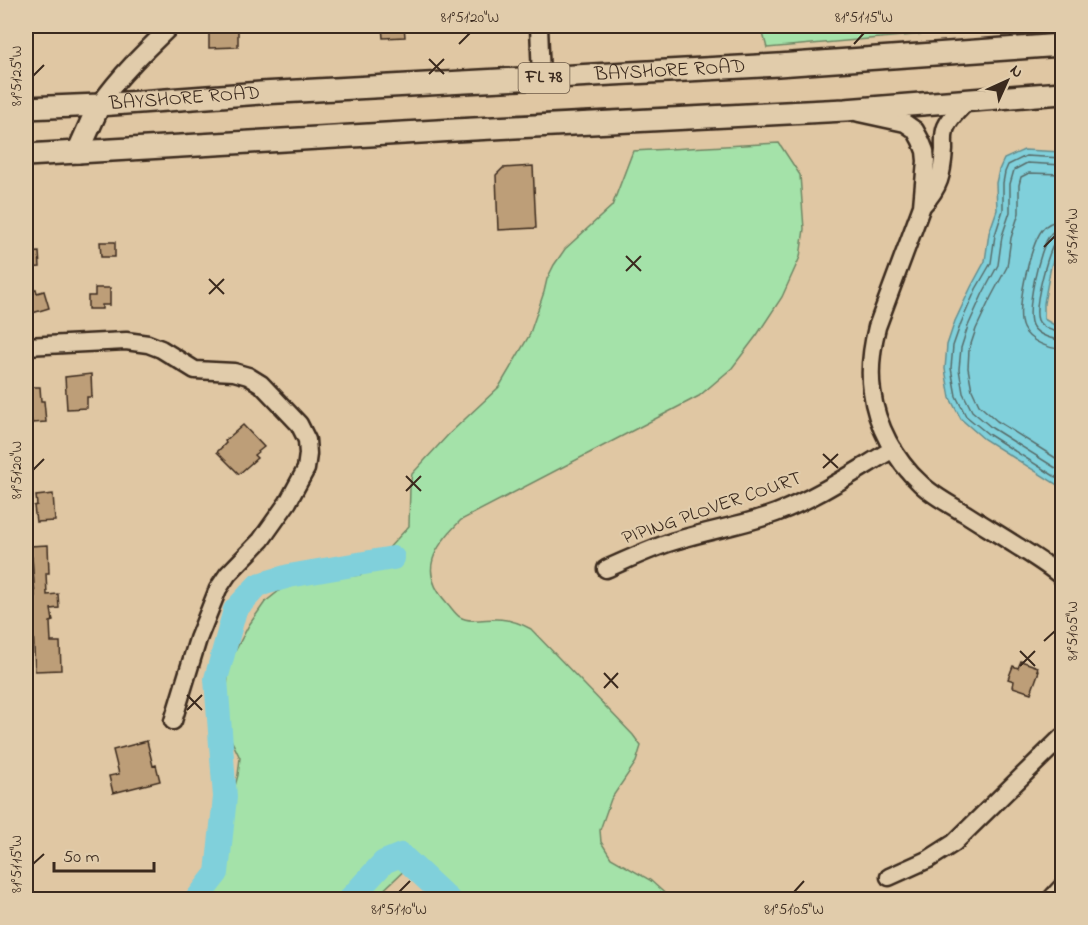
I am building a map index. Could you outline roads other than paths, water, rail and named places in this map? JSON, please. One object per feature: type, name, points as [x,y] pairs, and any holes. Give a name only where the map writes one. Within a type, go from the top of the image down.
[{"type":"main road","name":"BAYSHORE ROAD","points":[[26,108],[788,65],[1062,45]]},
{"type":"main road","points":[[973,101],[1004,91],[1046,86],[1062,81]]},
{"type":"main road","points":[[26,155],[845,110],[1062,93]]},
{"type":"main road","points":[[78,152],[99,105]]},
{"type":"street","points":[[99,105],[128,69],[171,26]]},
{"type":"street","points":[[538,26],[541,78]]},
{"type":"street","points":[[922,206],[932,196],[938,185],[942,171],[944,133],[947,124],[952,116],[973,101]]},
{"type":"street","points":[[845,110],[905,123],[915,130],[925,151],[922,206],[873,342],[872,391],[876,412],[883,429],[893,449],[921,484],[941,499],[1046,564],[1062,577]]},
{"type":"street","points":[[26,346],[126,341],[148,344],[161,349],[195,370],[234,372],[248,376],[261,384],[299,424],[307,440],[306,469],[293,494],[261,540],[228,574],[219,589],[198,639],[173,721]]},
{"type":"street","name":"PIPING PLOVER COURT","points":[[606,569],[669,543],[754,520],[792,506],[821,492],[893,449]]},
{"type":"street","points":[[889,877],[929,859],[954,843],[1062,737]]},
{"type":"street","points":[[1050,900],[1062,887]]},
{"type":"water","points":[[1024,150],[1062,152],[1062,236],[1051,266],[1044,303],[1044,319],[1062,327],[1062,488],[984,439],[961,419],[950,398],[945,369],[947,345],[955,321],[985,261],[989,233],[997,210],[996,183],[999,170],[1004,159]]},
{"type":"waterway","points":[[196,900],[217,873],[225,797],[216,679],[235,610],[258,585],[289,576],[393,558]]},
{"type":"waterway","points":[[349,900],[384,862],[401,855],[449,900]]}]
